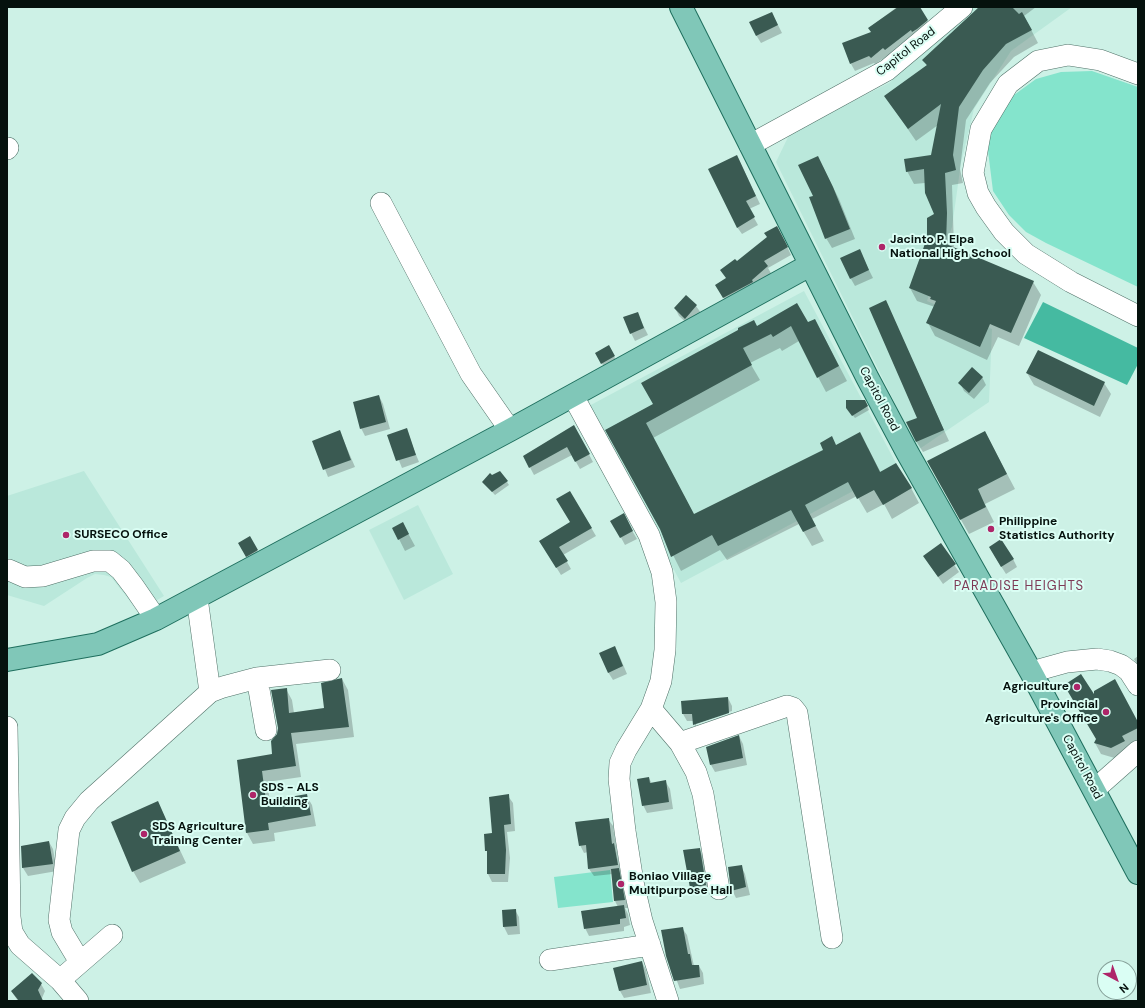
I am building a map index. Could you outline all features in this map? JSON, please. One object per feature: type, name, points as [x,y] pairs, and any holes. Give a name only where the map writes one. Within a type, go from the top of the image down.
[{"type":"main road","points":[[681,7],[750,145]]},
{"type":"main road","name":"Capitol Road","points":[[750,145],[903,446],[1031,672],[1138,873]]},
{"type":"main road","points":[[7,660],[98,644],[156,619],[573,396],[810,265]]},
{"type":"street","name":"Capitol Road","points":[[750,145],[887,70],[962,7]]},
{"type":"street","points":[[1138,74],[1100,60],[1068,55],[1038,61],[1008,84],[981,129],[973,173],[978,193],[986,207],[1004,232],[1026,254],[1071,282],[1138,316]]},
{"type":"street","points":[[381,203],[470,374],[510,430]]},
{"type":"street","points":[[573,396],[649,534],[662,572],[666,602],[665,650],[661,681],[651,709],[626,750],[620,763],[619,779],[633,882],[642,921],[668,1001]]},
{"type":"street","points":[[9,570],[25,577],[43,576],[93,561],[110,561],[121,570],[156,619]]},
{"type":"street","points":[[197,598],[210,692]]},
{"type":"street","points":[[1031,672],[1067,662],[1097,659],[1121,665],[1129,671],[1138,685]]},
{"type":"street","points":[[80,962],[62,932],[59,920],[69,830],[75,818],[89,801],[210,692],[257,678],[330,670]]},
{"type":"street","points":[[257,678],[266,730]]},
{"type":"street","points":[[680,744],[788,706],[793,708],[797,713],[832,938]]},
{"type":"street","points":[[651,709],[680,744],[696,772],[703,794],[719,889]]},
{"type":"street","points":[[7,727],[10,917],[12,932],[20,945],[60,980],[78,1001]]},
{"type":"street","points":[[1094,790],[1138,751]]},
{"type":"street","points":[[60,980],[112,935]]},
{"type":"street","points":[[550,960],[650,944]]},
{"type":"shaded area","name":"Jacinto P. Elpa National High School","points":[[971,7],[1072,7],[1011,51],[974,109],[961,163],[952,227],[927,301],[992,329],[989,402],[918,450],[776,162],[790,133],[889,83]]},
{"type":"shaded area","points":[[1092,71],[1138,87],[1138,287],[1026,232],[1009,215],[993,191],[988,151],[990,134],[998,116],[1014,95],[1036,79],[1061,72]]},
{"type":"shaded area","points":[[804,291],[898,467],[681,583],[587,407]]},
{"type":"shaded area","points":[[1043,302],[1138,348],[1138,364],[1127,385],[1024,338]]},
{"type":"shaded area","name":"SURSECO Office","points":[[84,471],[164,596],[138,611],[111,577],[104,575],[95,574],[87,578],[44,606],[7,595],[7,496]]},
{"type":"shaded area","points":[[418,505],[453,574],[404,600],[369,530]]},
{"type":"shaded area","points":[[610,870],[613,902],[558,908],[554,877]]},
{"type":"building","points":[[898,7],[920,7],[928,20],[912,32],[911,30],[885,50],[883,48],[871,58],[869,56],[850,64],[842,43],[871,32],[868,28]]},
{"type":"building","points":[[979,7],[1012,7],[1019,14],[1022,12],[1032,30],[1006,44],[983,70],[959,107],[953,155],[956,170],[945,173],[947,213],[946,244],[1034,281],[1011,333],[990,324],[980,347],[926,323],[936,301],[930,299],[931,297],[909,288],[927,238],[927,218],[934,214],[925,193],[924,169],[906,172],[904,159],[931,155],[941,104],[908,129],[884,96],[927,65],[922,60]]},
{"type":"building","points":[[772,12],[778,25],[756,36],[749,22]]},
{"type":"building","points":[[737,155],[756,196],[746,201],[755,217],[737,228],[708,169]]},
{"type":"building","points":[[818,156],[833,187],[850,229],[825,239],[809,197],[813,196],[798,165]]},
{"type":"building","points":[[777,226],[788,247],[764,261],[768,266],[752,280],[753,282],[723,298],[715,285],[726,278],[720,270],[735,259],[737,261],[767,237],[764,233]]},
{"type":"building","points":[[860,249],[869,270],[850,279],[840,258]]},
{"type":"building","points":[[686,295],[697,305],[685,319],[674,308]]},
{"type":"building","points":[[886,300],[944,430],[916,442],[906,422],[917,418],[869,308]]},
{"type":"building","points":[[797,303],[808,322],[815,319],[839,366],[817,378],[791,326],[773,337],[771,334],[743,348],[752,365],[646,423],[694,514],[823,450],[820,443],[832,436],[836,445],[860,432],[880,472],[896,463],[912,488],[883,505],[874,490],[857,499],[848,482],[805,505],[816,526],[803,532],[791,510],[718,546],[712,535],[671,557],[660,529],[605,430],[653,404],[641,383],[738,330],[738,328],[754,320],[757,326]]},
{"type":"building","points":[[638,312],[644,328],[630,334],[623,317]]},
{"type":"building","points":[[609,345],[615,356],[601,364],[595,353]]},
{"type":"building","points":[[1038,350],[1105,382],[1094,406],[1026,373]]},
{"type":"building","points":[[972,367],[983,377],[969,393],[958,383]]},
{"type":"building","points":[[379,395],[386,422],[360,429],[353,402]]},
{"type":"building","points":[[846,400],[865,400],[868,406],[852,416],[846,408]]},
{"type":"building","points":[[574,425],[590,454],[575,462],[567,447],[529,468],[523,456]]},
{"type":"building","points":[[407,428],[416,455],[396,461],[387,435]]},
{"type":"building","points":[[340,430],[351,460],[323,470],[312,441]]},
{"type":"building","points":[[985,431],[1007,474],[978,489],[986,507],[960,520],[927,461]]},
{"type":"building","points":[[500,471],[508,481],[492,492],[482,482],[490,473],[492,475]]},
{"type":"building","points":[[570,491],[592,528],[559,547],[568,561],[556,568],[539,541],[570,522],[556,499]]},
{"type":"building","points":[[624,513],[633,531],[620,538],[610,521]]},
{"type":"building","points":[[403,522],[409,534],[398,540],[392,528]]},
{"type":"building","points":[[250,536],[258,550],[246,557],[238,543]]},
{"type":"building","points":[[1001,539],[1014,559],[1001,567],[989,547]]},
{"type":"building","points":[[941,543],[956,564],[938,577],[923,556]]},
{"type":"building","points":[[615,646],[623,666],[608,673],[599,653]]},
{"type":"building","name":"Provincial Agriculture's Office","points":[[1081,674],[1094,694],[1094,691],[1115,679],[1138,722],[1138,728],[1122,736],[1125,741],[1111,748],[1094,743],[1096,739],[1064,685]]},
{"type":"building","points":[[342,678],[349,727],[291,733],[296,766],[262,771],[266,801],[307,794],[311,815],[268,823],[269,830],[246,833],[237,760],[272,754],[271,741],[277,734],[278,728],[271,690],[287,688],[289,713],[324,708],[321,683]]},
{"type":"building","points":[[728,697],[729,713],[693,725],[692,714],[682,714],[681,701]]},
{"type":"building","points":[[739,735],[743,758],[710,765],[706,747]]},
{"type":"building","points":[[649,777],[650,783],[666,780],[669,802],[642,806],[637,779]]},
{"type":"building","points":[[509,794],[511,824],[504,825],[506,850],[505,874],[487,874],[487,851],[485,851],[484,834],[492,833],[489,797]]},
{"type":"building","name":"SDS Agriculture Training Center","points":[[158,801],[180,851],[132,872],[111,822]]},
{"type":"building","points":[[609,818],[612,844],[614,843],[618,865],[588,869],[586,845],[579,846],[575,822]]},
{"type":"building","points":[[49,841],[53,864],[22,868],[21,846]]},
{"type":"building","points":[[700,848],[706,885],[690,888],[683,850]]},
{"type":"building","points":[[742,865],[746,887],[731,891],[728,867]]},
{"type":"building","points":[[619,868],[625,900],[614,901],[611,869]]},
{"type":"building","points":[[624,905],[626,918],[620,919],[620,924],[584,929],[581,911]]},
{"type":"building","points":[[516,909],[517,926],[503,927],[502,910]]},
{"type":"building","points":[[683,927],[688,954],[690,954],[692,965],[699,965],[700,977],[674,981],[666,956],[661,930]]},
{"type":"building","points":[[642,961],[647,985],[619,991],[613,968]]},
{"type":"building","points":[[32,973],[42,983],[38,990],[43,1001],[19,1001],[11,991]]},
{"type":"place","name":"Jacinto P. Elpa National High School","points":[[882,247]]},
{"type":"place","name":"Philippine Statistics Authority","points":[[991,529]]},
{"type":"place","name":"SURSECO Office","points":[[66,535]]},
{"type":"place","name":"Agriculture","points":[[1077,687]]},
{"type":"place","name":"Provincial Agriculture's Office","points":[[1106,712]]},
{"type":"place","name":"SDS - ALS Building","points":[[253,795]]},
{"type":"place","name":"SDS Agriculture Training Center","points":[[144,834]]},
{"type":"place","name":"Boniao Village Multipurpose Hall","points":[[621,884]]},
{"type":"district","name":"PARADISE HEIGHTS","points":[[1019,587]]}]
